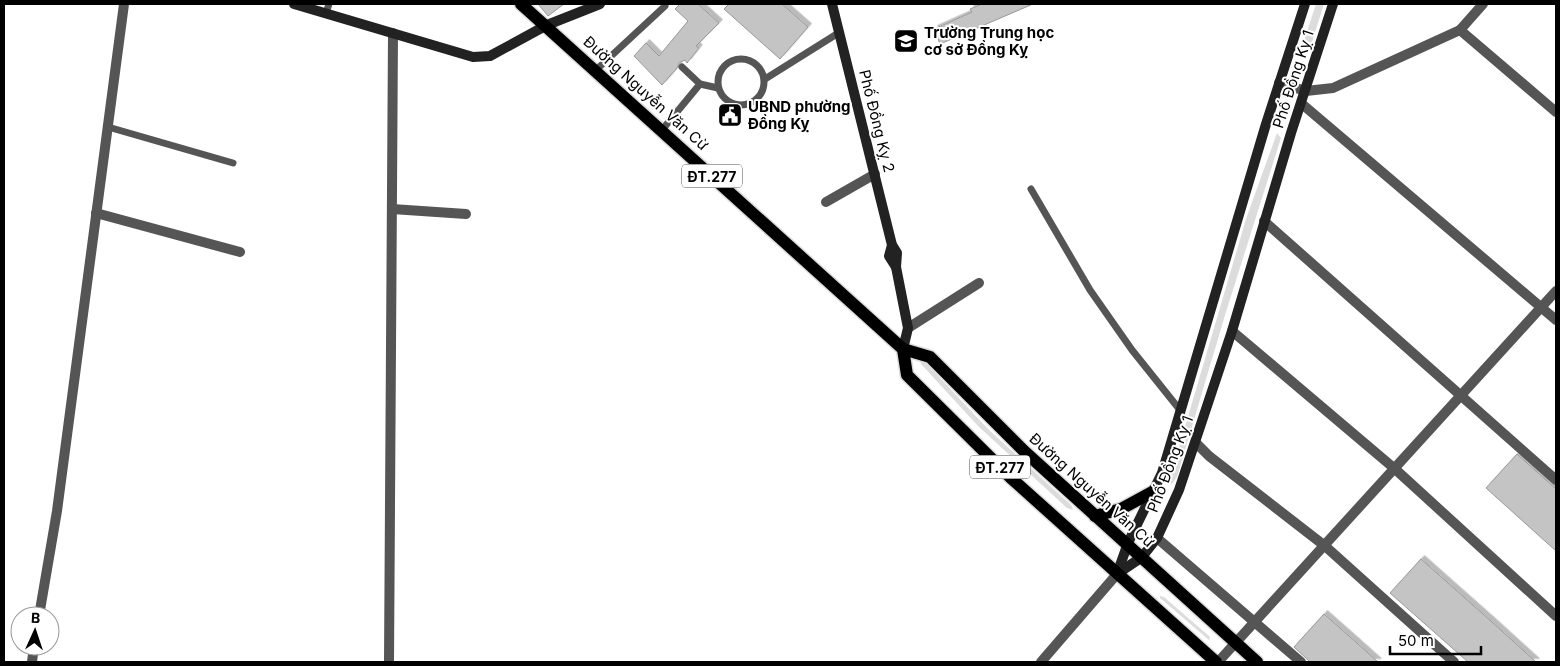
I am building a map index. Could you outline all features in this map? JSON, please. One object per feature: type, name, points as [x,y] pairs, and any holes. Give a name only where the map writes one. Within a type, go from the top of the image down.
[{"type":"main road","points":[[294,4],[327,9],[393,33],[473,57],[490,56],[547,25],[600,4]]},
{"type":"main road","name":"Đường Nguyễn Văn Cừ","points":[[521,4],[547,25],[903,348],[930,357],[995,424],[1257,662]]},
{"type":"main road","name":"Phố Đồng Kỵ 2","points":[[832,4],[892,245],[889,256],[896,267],[908,328],[903,348]]},
{"type":"main road","name":"Phố Đồng Kỵ 1","points":[[1117,574],[1128,543],[1162,473],[1279,83],[1305,4]]},
{"type":"main road","name":"Phố Đồng Kỵ 1","points":[[1117,574],[1142,557],[1157,538],[1179,490],[1232,331],[1264,221],[1333,4]]},
{"type":"main road","name":"ĐT.277","points":[[903,348],[907,375],[1011,478],[1217,662]]},
{"type":"main road","points":[[1096,516],[1120,510],[1154,491]]},
{"type":"street","points":[[41,606],[57,511],[124,4]]},
{"type":"street","points":[[1279,83],[1306,91],[1333,88],[1460,30],[1483,4]]},
{"type":"street","points":[[1460,30],[1556,112]]},
{"type":"street","points":[[389,662],[393,33]]},
{"type":"street","points":[[1302,104],[1556,320]]},
{"type":"street","points":[[826,202],[875,174]]},
{"type":"street","points":[[392,209],[466,214]]},
{"type":"street","points":[[96,213],[240,252]]},
{"type":"street","points":[[1264,221],[1556,480]]},
{"type":"street","points":[[908,328],[979,283]]},
{"type":"street","points":[[1217,662],[1236,644],[1556,291]]},
{"type":"street","points":[[1232,331],[1395,469],[1556,616]]},
{"type":"street","points":[[1196,443],[1325,546],[1454,662]]},
{"type":"street","points":[[1157,538],[1301,662]]},
{"type":"street","points":[[1041,662],[1117,574]]},
{"type":"lane","points":[[596,70],[665,6]]},
{"type":"lane","points":[[765,79],[840,32]]},
{"type":"lane","points":[[682,67],[700,84],[718,88],[728,101],[734,104],[750,104],[762,93],[765,79],[758,65],[744,58],[736,58],[723,66],[719,73],[718,88]]},
{"type":"lane","points":[[662,130],[700,84]]},
{"type":"lane","points":[[108,127],[233,163]]},
{"type":"lane","points":[[1031,189],[1090,290],[1132,350],[1180,410]]},
{"type":"shaded area","points":[[1316,4],[1324,4],[1311,45],[1309,49],[1305,49],[1303,44]]},
{"type":"shaded area","points":[[1277,133],[1281,138],[1226,312],[1177,477],[1171,485],[1170,478],[1246,219]]},
{"type":"shaded area","points":[[920,360],[924,361],[989,430],[1072,506],[1073,510],[1067,508],[978,426],[921,364]]},
{"type":"shaded area","points":[[1160,596],[1164,597],[1210,637],[1209,640],[1160,598]]},
{"type":"building","points":[[538,4],[564,4],[548,16]]},
{"type":"building","points":[[680,4],[698,4],[719,23],[696,46],[699,48],[687,63],[685,60],[679,63],[662,85],[634,56],[646,43],[659,56],[688,21],[675,9]]},
{"type":"building","points":[[729,4],[782,4],[808,27],[780,59],[724,9]]},
{"type":"building","points":[[982,4],[1033,4],[940,44],[934,29],[972,12],[970,9]]},
{"type":"building","points":[[1517,454],[1556,489],[1556,551],[1486,488]]},
{"type":"building","points":[[1421,559],[1536,662],[1468,662],[1390,593]]},
{"type":"building","points":[[1324,614],[1378,662],[1310,662],[1294,647]]},
{"type":"place","name":"Trường Trung học cơ sở Đồng Kỵ","points":[[906,41]]},
{"type":"place","name":"UBND phường Đồng Kỵ","points":[[730,115]]}]
